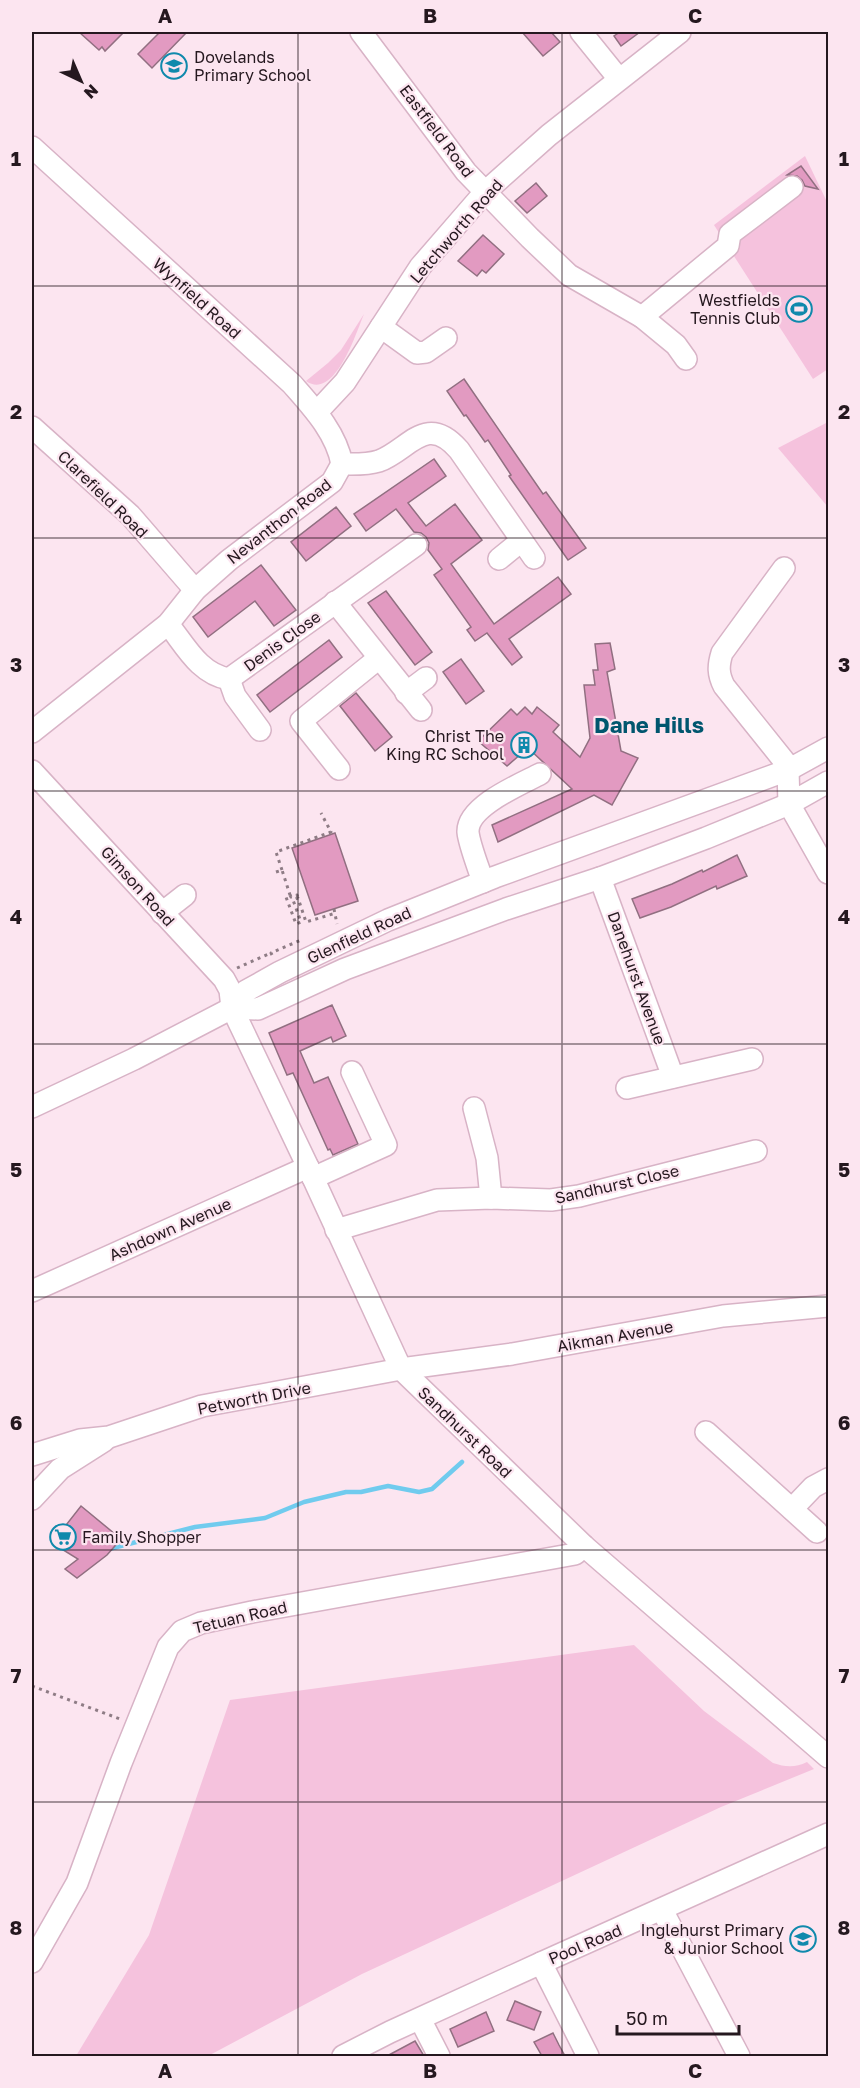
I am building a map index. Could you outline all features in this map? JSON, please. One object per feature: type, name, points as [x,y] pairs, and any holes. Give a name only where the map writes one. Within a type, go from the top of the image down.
[{"type":"street","name":"Eastfield Road","points":[[361,32],[466,172],[530,238],[569,275],[642,317],[676,345],[686,359]]},
{"type":"street","points":[[581,32],[619,79]]},
{"type":"street","name":"Letchworth Road","points":[[317,412],[345,382],[420,267],[485,192],[549,135],[680,32]]},
{"type":"street","name":"Wynfield Road","points":[[32,147],[292,384],[317,412],[339,450],[342,464]]},
{"type":"street","points":[[642,317],[728,246],[730,234],[792,187]]},
{"type":"street","points":[[381,327],[417,353],[426,352],[446,338]]},
{"type":"street","name":"Clarefield Road","points":[[32,427],[130,514],[195,590]]},
{"type":"street","name":"Nevanthon Road","points":[[32,732],[168,624],[195,590],[229,560],[332,482],[342,464],[364,465],[381,460],[413,438],[434,434],[449,439],[534,558]]},
{"type":"street","points":[[499,559],[521,541]]},
{"type":"street","name":"Denis Close","points":[[168,624],[202,668],[228,679],[416,544]]},
{"type":"street","points":[[784,568],[722,653],[718,664],[719,675],[724,686],[785,762],[788,770],[789,804],[828,873]]},
{"type":"street","name":"Denis Close","points":[[335,602],[421,710]]},
{"type":"street","points":[[339,769],[301,721],[379,658]]},
{"type":"street","points":[[406,693],[426,678]]},
{"type":"street","name":"Denis Close","points":[[228,679],[235,696],[259,720]]},
{"type":"street","name":"Glenfield Road","points":[[32,1107],[134,1059],[232,1008],[246,991],[388,920],[489,880],[788,770],[828,748]]},
{"type":"street","name":"Gimson Road","points":[[32,771],[224,979],[230,990],[232,1008]]},
{"type":"street","points":[[506,909],[489,880],[468,830],[473,818],[498,795],[540,774]]},
{"type":"street","name":"Glenfield Road","points":[[232,1008],[258,1009],[345,969],[706,838],[789,804],[828,782]]},
{"type":"street","points":[[694,806],[706,838]]},
{"type":"street","name":"Danehurst Avenue","points":[[600,878],[673,1077]]},
{"type":"street","points":[[162,913],[185,895]]},
{"type":"street","name":"Sandhurst Road","points":[[232,1008],[401,1370],[584,1546],[828,1757]]},
{"type":"street","points":[[627,1088],[752,1059]]},
{"type":"street","name":"Ashdown Avenue","points":[[32,1291],[310,1172],[386,1144],[352,1072]]},
{"type":"street","points":[[474,1108],[487,1158],[491,1198]]},
{"type":"street","name":"Sandhurst Close","points":[[336,1230],[437,1200],[491,1198],[551,1200],[579,1196],[756,1151]]},
{"type":"street","name":"Aikman Avenue","points":[[401,1370],[512,1354],[723,1316],[828,1306]]},
{"type":"street","name":"Petworth Drive","points":[[46,1483],[32,1455],[80,1440],[109,1437],[202,1406],[401,1370]]},
{"type":"street","points":[[706,1432],[817,1532]]},
{"type":"street","name":"Petworth Drive","points":[[32,1499],[60,1469],[109,1437]]},
{"type":"street","points":[[792,1509],[813,1487],[828,1479]]},
{"type":"street","name":"Tetuan Road","points":[[32,1962],[77,1883],[168,1647],[182,1631],[201,1623],[575,1554],[584,1546]]},
{"type":"street","name":"Pool Road","points":[[343,2056],[541,1963],[828,1834]]},
{"type":"street","points":[[662,1910],[739,2056]]},
{"type":"street","points":[[541,1963],[588,2056]]},
{"type":"street","points":[[420,2019],[439,2056]]},
{"type":"path","points":[[290,895],[276,852],[331,832],[321,813]]},
{"type":"path","points":[[276,872],[282,870]]},
{"type":"path","points":[[290,895],[286,897],[296,924],[301,922],[293,900],[298,898]]},
{"type":"path","points":[[290,895],[291,897],[297,895],[306,922],[336,913]]},
{"type":"path","points":[[224,979],[235,968],[271,953]]},
{"type":"path","points":[[32,1686],[137,1725]]},
{"type":"shaded area","name":"Westfields Tennis Club","points":[[805,156],[828,204],[828,369],[813,379],[714,225]]},
{"type":"shaded area","points":[[364,314],[350,349],[335,374],[326,382],[316,385],[306,381],[341,350]]},
{"type":"shaded area","points":[[828,422],[828,507],[778,448]]},
{"type":"shaded area","points":[[634,1645],[704,1711],[773,1763],[790,1766],[807,1762],[814,1769],[721,1807],[362,1974],[208,2056],[76,2056],[149,1935],[230,1700]]},
{"type":"building","points":[[79,32],[124,32],[105,51],[102,47],[99,50]]},
{"type":"building","points":[[160,32],[187,32],[152,68],[138,54]]},
{"type":"building","points":[[522,32],[551,32],[560,42],[543,56]]},
{"type":"building","points":[[620,32],[640,32],[621,46],[614,36]]},
{"type":"building","points":[[801,166],[818,189],[805,186],[797,176],[787,175]]},
{"type":"building","points":[[536,183],[547,196],[527,213],[515,201]]},
{"type":"building","points":[[483,235],[504,254],[486,273],[482,270],[477,276],[458,261]]},
{"type":"building","points":[[464,379],[543,494],[546,492],[586,548],[568,560],[509,476],[511,475],[488,440],[485,442],[447,391]]},
{"type":"building","points":[[434,459],[446,476],[408,503],[426,526],[455,504],[482,540],[451,564],[494,624],[558,577],[571,594],[509,639],[522,657],[512,665],[487,633],[475,641],[467,630],[471,627],[434,575],[442,569],[428,550],[429,543],[426,537],[414,532],[396,509],[366,531],[354,514]]},
{"type":"building","points":[[336,507],[351,526],[306,561],[291,542]]},
{"type":"building","points":[[261,565],[296,610],[274,626],[255,601],[208,637],[193,617]]},
{"type":"building","points":[[386,591],[432,652],[415,665],[368,603]]},
{"type":"building","points":[[329,640],[342,657],[270,712],[257,695]]},
{"type":"building","name":"Christ The King RC School","points":[[610,643],[615,669],[607,672],[621,751],[638,758],[612,805],[594,795],[498,842],[492,825],[572,789],[528,748],[507,766],[478,741],[511,709],[517,715],[525,707],[532,714],[537,707],[559,725],[553,732],[580,757],[590,738],[584,685],[595,685],[593,670],[598,670],[595,644]]},
{"type":"building","points":[[461,659],[484,691],[466,704],[443,672]]},
{"type":"building","points":[[356,693],[392,737],[375,751],[340,706]]},
{"type":"building","points":[[335,833],[358,901],[315,915],[292,848]]},
{"type":"building","points":[[737,855],[747,876],[717,889],[716,886],[671,907],[640,918],[632,899],[702,870],[703,872]]},
{"type":"building","points":[[332,1005],[346,1036],[333,1042],[331,1037],[300,1051],[314,1083],[328,1077],[358,1144],[333,1155],[330,1149],[328,1150],[293,1073],[287,1075],[269,1033]]},
{"type":"building","points":[[81,1506],[121,1539],[107,1555],[77,1578],[65,1569],[78,1559],[52,1543]]},
{"type":"building","points":[[515,2001],[541,2012],[534,2030],[507,2020]]},
{"type":"building","points":[[486,2012],[494,2031],[458,2047],[450,2029]]},
{"type":"building","points":[[553,2033],[565,2056],[542,2056],[534,2042]]},
{"type":"building","points":[[415,2041],[424,2056],[387,2056]]},
{"type":"waterway","points":[[109,1549],[195,1527],[265,1518],[304,1502],[346,1492],[361,1492],[388,1486],[419,1492],[432,1489],[462,1462]]},
{"type":"place","name":"Dovelands Primary School","points":[[174,66]]},
{"type":"place","name":"Westfields Tennis Club","points":[[799,309]]},
{"type":"place","name":"Christ The King RC School","points":[[524,745]]},
{"type":"place","name":"Family Shopper","points":[[63,1537]]},
{"type":"place","name":"Inglehurst Primary & Junior School","points":[[803,1939]]},
{"type":"district","name":"Dane Hills","points":[[649,725]]}]
